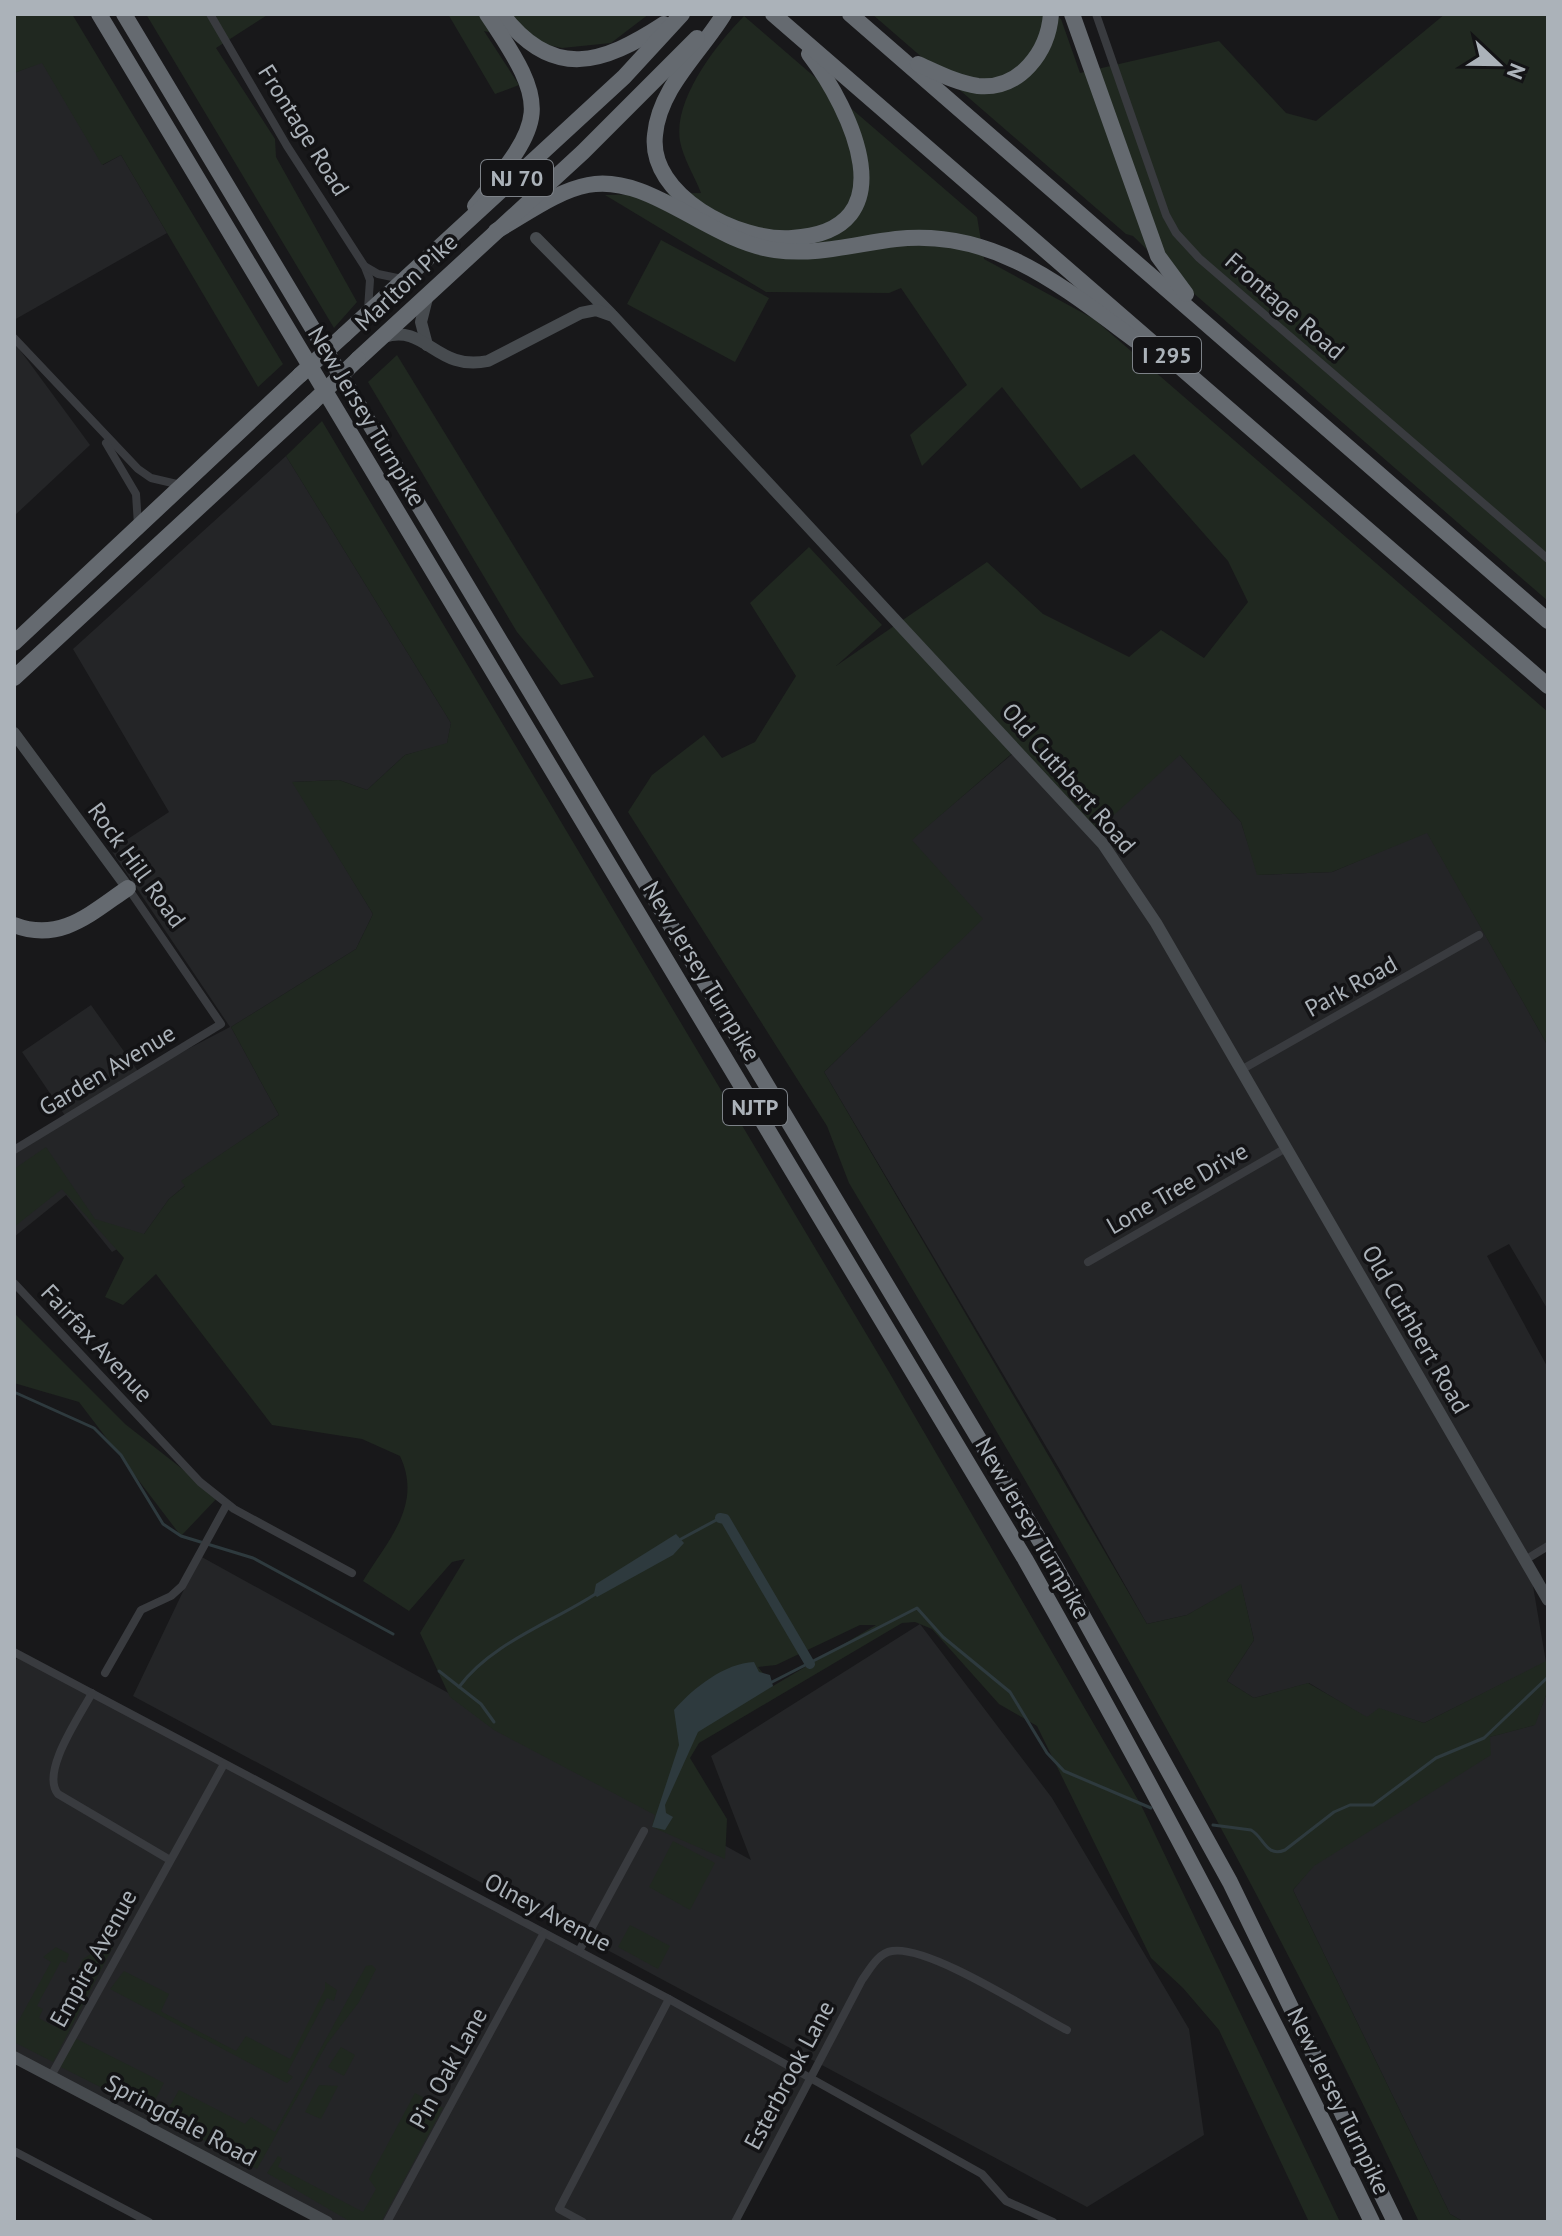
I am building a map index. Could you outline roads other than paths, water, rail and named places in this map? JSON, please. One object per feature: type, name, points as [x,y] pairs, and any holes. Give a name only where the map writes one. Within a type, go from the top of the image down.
[{"type":"highway","name":"New Jersey Turnpike","points":[[99,14],[1025,1559],[1162,1805],[1372,2222]]},
{"type":"highway","name":"New Jersey Turnpike","points":[[124,14],[1055,1566],[1230,1882],[1395,2222]]},
{"type":"highway","points":[[446,242],[521,146],[532,112],[531,87],[524,71],[487,14]]},
{"type":"highway","points":[[502,14],[529,43],[543,52],[572,61],[588,61],[616,52],[680,14]]},
{"type":"highway","name":"Marlton Pike","points":[[14,643],[624,77],[680,14]]},
{"type":"highway","points":[[722,14],[665,102],[654,138],[656,154],[663,174],[675,190],[713,217],[742,230],[792,238],[825,230],[843,219],[859,192],[861,155],[846,111],[820,69],[779,20]]},
{"type":"highway","name":"Marlton Pike","points":[[14,678],[583,152],[722,14]]},
{"type":"highway","name":"I 295","points":[[850,14],[1548,621]]},
{"type":"highway","points":[[903,58],[956,81],[980,86],[1006,82],[1038,56],[1046,41],[1051,14]]},
{"type":"highway","points":[[1072,14],[1158,256],[1182,290],[1257,367]]},
{"type":"highway","name":"I 295","points":[[779,20],[1548,686]]},
{"type":"highway","points":[[496,231],[574,189],[605,183],[635,189],[716,232],[773,250],[800,252],[919,238],[987,247],[1018,260],[1067,290],[1269,443]]},
{"type":"highway","points":[[14,925],[40,933],[63,930],[128,888]]},
{"type":"street","name":"Frontage Road","points":[[210,14],[287,146],[365,267],[370,280],[367,314]]},
{"type":"street","name":"Frontage Road","points":[[1096,14],[1166,215],[1176,233],[1199,258],[1548,559]]},
{"type":"street","name":"Old Cuthbert Road","points":[[536,238],[613,316],[1103,844],[1156,923],[1548,1600]]},
{"type":"street","points":[[365,267],[378,274],[405,279]]},
{"type":"street","points":[[427,345],[421,318],[433,290]]},
{"type":"street","points":[[378,340],[404,334],[451,360],[473,364],[488,361],[581,313],[596,310],[613,316]]},
{"type":"street","points":[[14,338],[99,432],[151,478],[183,485]]},
{"type":"street","points":[[99,432],[136,494],[138,527]]},
{"type":"street","name":"Rock Hill Road","points":[[14,733],[128,888],[221,1024]]},
{"type":"street","name":"Park Road","points":[[1241,1070],[1479,935]]},
{"type":"street","name":"Garden Avenue","points":[[14,1150],[221,1024]]},
{"type":"street","name":"Lone Tree Drive","points":[[1088,1262],[1286,1148]]},
{"type":"street","name":"Fairfax Avenue","points":[[14,1283],[200,1482],[227,1504],[352,1573]]},
{"type":"street","points":[[105,1673],[144,1607],[171,1596],[182,1586],[227,1504]]},
{"type":"street","points":[[1525,1560],[1548,1546]]},
{"type":"street","points":[[14,1664],[17,1653]]},
{"type":"street","name":"Olney Avenue","points":[[17,1653],[669,1999],[982,2174],[1006,2201],[1053,2222]]},
{"type":"street","points":[[92,1693],[54,1767],[53,1788],[58,1794],[170,1860]]},
{"type":"street","name":"Empire Avenue","points":[[51,2076],[224,1764]]},
{"type":"street","points":[[579,1951],[644,1831]]},
{"type":"street","name":"Pin Oak Lane","points":[[387,2222],[544,1933]]},
{"type":"street","name":"Esterbrook Lane","points":[[735,2222],[862,1980],[886,1953],[905,1951],[925,1955],[1067,2030]]},
{"type":"street","points":[[583,2222],[559,2209],[669,1999]]},
{"type":"street","name":"Springdale Road","points":[[14,2057],[327,2222]]},
{"type":"street","points":[[14,2151],[149,2222]]},
{"type":"waterway","points":[[14,1392],[94,1428],[121,1455],[163,1524],[181,1536],[253,1558],[393,1634]]},
{"type":"waterway","points":[[681,1539],[720,1518]]},
{"type":"waterway","points":[[720,1518],[725,1519],[810,1664]]},
{"type":"waterway","points":[[459,1687],[472,1672],[505,1646],[597,1593]]},
{"type":"waterway","points":[[772,1682],[917,1608],[943,1637],[1010,1692],[1047,1753],[1064,1771],[1151,1808]]},
{"type":"waterway","points":[[439,1671],[481,1704],[494,1722]]},
{"type":"waterway","points":[[1213,1825],[1251,1830],[1269,1849],[1285,1850],[1334,1812],[1350,1805],[1373,1805],[1436,1758],[1484,1738],[1548,1677]]}]
